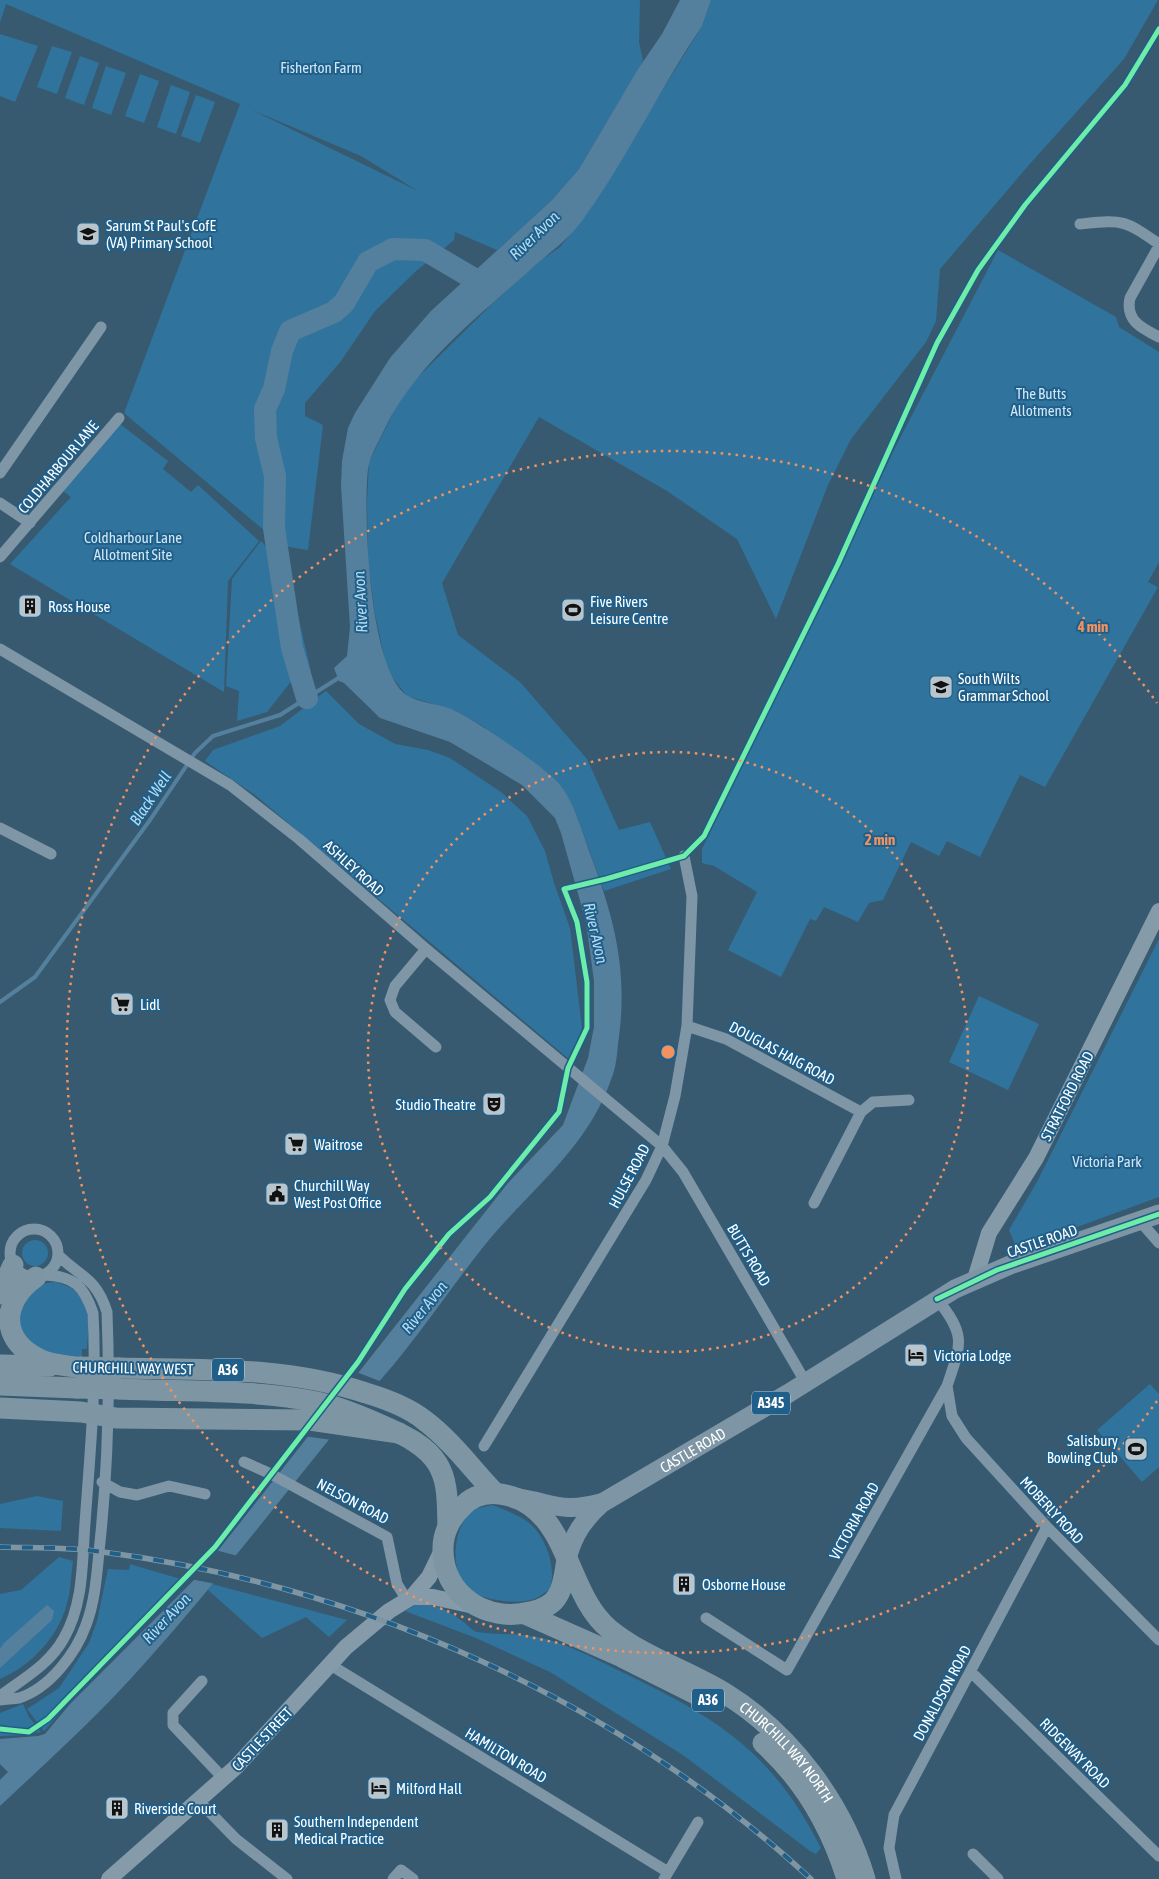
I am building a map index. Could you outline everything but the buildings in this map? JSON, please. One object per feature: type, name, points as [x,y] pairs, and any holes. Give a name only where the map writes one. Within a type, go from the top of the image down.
[{"type":"highway","points":[[0,1294],[13,1265]]},
{"type":"highway","points":[[40,1276],[18,1292],[9,1306],[10,1329],[17,1342],[42,1360],[77,1374]]},
{"type":"highway","name":"CHURCHILL WAY WEST","points":[[0,1365],[77,1374],[120,1389],[278,1396],[314,1411]]},
{"type":"highway","name":"CHURCHILL WAY WEST","points":[[0,1385],[119,1368],[248,1371],[296,1375],[337,1383],[373,1395],[422,1418],[447,1438],[495,1493]]},
{"type":"highway","points":[[0,1408],[81,1412],[99,1416],[314,1411],[399,1433],[424,1448],[436,1461],[444,1475],[447,1493],[448,1526],[443,1548],[449,1576],[459,1593],[474,1606],[488,1612],[525,1614],[536,1611],[557,1597],[564,1581],[567,1559],[548,1523],[530,1506],[517,1498],[495,1493],[482,1494],[468,1502],[455,1515],[448,1526]]},
{"type":"highway","name":"CHURCHILL WAY NORTH","points":[[567,1559],[592,1608],[608,1628],[629,1642],[726,1694],[764,1724],[794,1752],[812,1775],[834,1809],[858,1876]]},
{"type":"highway","name":"CHURCHILL WAY NORTH","points":[[525,1614],[622,1657],[721,1707],[779,1757],[806,1792],[838,1851],[858,1876]]},
{"type":"main road","name":"CASTLE ROAD","points":[[602,1503],[806,1382],[937,1299],[975,1279],[1159,1214]]},
{"type":"main road","name":"A345","points":[[517,1498],[567,1509],[577,1509],[602,1503]]},
{"type":"main road","name":"A345","points":[[567,1559],[578,1529],[602,1503]]},
{"type":"street","points":[[1080,224],[1119,221],[1159,245],[1130,298],[1128,307],[1133,320],[1159,337]]},
{"type":"street","points":[[0,473],[100,326]]},
{"type":"street","name":"COLDHARBOUR LANE","points":[[0,558],[119,418]]},
{"type":"street","points":[[0,503],[30,523]]},
{"type":"street","name":"ASHLEY ROAD","points":[[0,649],[230,785],[299,839],[426,949],[662,1146]]},
{"type":"street","points":[[0,828],[51,854]]},
{"type":"street","name":"HULSE ROAD","points":[[484,1446],[646,1180],[662,1146],[675,1096],[687,1026],[692,896],[684,856]]},
{"type":"street","name":"STRATFORD ROAD","points":[[975,1279],[988,1233],[1036,1158],[1159,911]]},
{"type":"street","points":[[426,949],[395,986],[390,1000],[396,1012],[436,1048]]},
{"type":"street","name":"DOUGLAS HAIG ROAD","points":[[687,1026],[726,1039],[861,1112]]},
{"type":"street","points":[[814,1203],[861,1112],[873,1102],[909,1100]]},
{"type":"street","name":"BUTTS ROAD","points":[[662,1146],[683,1172],[806,1382]]},
{"type":"street","points":[[1139,1220],[1159,1243]]},
{"type":"street","points":[[0,1700],[19,1698],[42,1684],[63,1664],[76,1648],[91,1607],[106,1485],[99,1416],[93,1313],[82,1289],[74,1282],[60,1275],[40,1276],[23,1274],[13,1265],[11,1257],[12,1244],[15,1238],[27,1230],[43,1230],[50,1234],[55,1241],[58,1255],[54,1267],[40,1276]]},
{"type":"street","points":[[0,1696],[46,1663],[60,1644],[72,1622],[77,1604],[82,1570],[89,1473],[99,1416],[107,1312],[96,1287],[58,1255]]},
{"type":"street","name":"VICTORIA ROAD","points":[[706,1618],[788,1670],[947,1386],[960,1348],[960,1339],[954,1321],[937,1299]]},
{"type":"street","name":"MOBERLY ROAD","points":[[947,1386],[952,1416],[966,1438],[1047,1527],[1159,1640]]},
{"type":"street","name":"NELSON ROAD","points":[[244,1462],[273,1475],[388,1537],[397,1584],[410,1598]]},
{"type":"street","points":[[89,1473],[120,1492],[137,1495],[169,1486],[205,1494]]},
{"type":"street","name":"DONALDSON ROAD","points":[[896,1879],[889,1848],[894,1815],[1047,1527]]},
{"type":"street","name":"CASTLE STREET","points":[[109,1879],[224,1779],[253,1750],[329,1664],[366,1630],[410,1598],[429,1577],[443,1548]]},
{"type":"street","points":[[410,1598],[433,1597],[474,1606]]},
{"type":"street","name":"HAMILTON ROAD","points":[[329,1664],[666,1875]]},
{"type":"street","name":"RIDGEWAY ROAD","points":[[971,1672],[1159,1856]]},
{"type":"street","points":[[202,1681],[173,1713],[173,1725],[224,1779]]},
{"type":"street","points":[[198,1800],[236,1839],[287,1879]]},
{"type":"street","points":[[666,1875],[698,1822]]},
{"type":"street","points":[[972,1854],[998,1879]]},
{"type":"street","points":[[393,1879],[401,1870],[412,1879]]},
{"type":"green space","name":"Fisherton Farm","points":[[0,0],[640,0],[639,42],[643,61],[579,169],[552,200],[497,250],[455,232],[454,240],[416,271],[375,311],[341,361],[305,403],[305,416],[323,425],[308,550],[283,546],[124,413],[240,104],[6,4],[0,22]],"holes":[[[252,110],[361,156],[418,191]]]},
{"type":"green space","points":[[711,0],[1158,0],[1124,59],[1028,166],[940,269],[936,321],[926,342],[851,439],[828,485],[776,619],[737,539],[667,491],[539,417],[442,583],[458,635],[520,682],[587,759],[619,830],[650,822],[671,869],[604,891],[577,816],[559,784],[481,725],[456,711],[407,696],[393,678],[386,665],[375,614],[368,562],[367,503],[369,462],[399,401],[416,379],[494,302],[540,261],[560,247],[584,217],[702,26]]},
{"type":"green space","points":[[0,34],[38,46],[15,102],[0,96]]},
{"type":"green space","points":[[52,46],[72,52],[57,94],[37,87]]},
{"type":"green space","points":[[80,56],[99,63],[84,105],[65,98]]},
{"type":"green space","points":[[106,66],[126,73],[111,115],[92,108]]},
{"type":"green space","points":[[140,74],[159,81],[144,123],[125,116]]},
{"type":"green space","points":[[171,85],[190,92],[176,134],[157,127]]},
{"type":"green space","points":[[196,95],[215,102],[200,143],[181,136]]},
{"type":"green space","name":"South Wilts Grammar School","points":[[998,250],[1116,317],[1119,327],[1159,352],[1159,562],[1148,582],[1158,587],[1045,787],[1020,775],[980,857],[947,841],[939,856],[911,842],[883,900],[869,903],[858,922],[824,907],[816,921],[810,919],[781,977],[728,950],[757,892],[714,866],[702,863],[702,849],[896,446]]},
{"type":"green space","name":"Coldharbour Lane Allotment Site","points":[[120,424],[168,461],[163,469],[191,492],[198,485],[259,541],[228,581],[224,692],[10,564],[71,497],[63,491]]},
{"type":"green space","points":[[261,541],[280,562],[290,581],[311,672],[293,679],[267,712],[237,721],[239,691],[226,686],[232,579]]},
{"type":"green space","points":[[326,691],[359,724],[395,744],[428,750],[450,758],[501,792],[527,816],[545,851],[570,928],[582,1028],[570,1060],[255,795],[205,761],[213,750],[280,726]]},
{"type":"green space","name":"Victoria Park","points":[[1159,939],[1159,1197],[1017,1249],[1009,1230],[1038,1180]]},
{"type":"green space","points":[[979,996],[1039,1024],[1008,1090],[949,1062]]},
{"type":"green space","points":[[35,1240],[44,1244],[48,1253],[44,1262],[35,1266],[26,1262],[22,1253],[26,1244]]},
{"type":"green space","points":[[56,1282],[68,1286],[83,1299],[88,1317],[88,1327],[87,1349],[82,1349],[82,1358],[43,1354],[17,1329],[18,1307],[25,1294],[39,1285]]},
{"type":"green space","name":"Salisbury Bowling Club","points":[[1150,1384],[1159,1394],[1159,1467],[1142,1482],[1097,1430]]},
{"type":"green space","points":[[37,1496],[63,1501],[61,1531],[0,1528],[0,1504]]},
{"type":"green space","points":[[493,1505],[525,1520],[544,1541],[550,1560],[552,1580],[550,1589],[540,1596],[523,1601],[497,1600],[480,1596],[467,1588],[462,1581],[456,1562],[457,1540],[460,1530],[471,1512]]},
{"type":"green space","points":[[59,1557],[73,1561],[68,1598],[58,1627],[33,1658],[0,1679],[0,1594],[21,1590]]},
{"type":"green space","points":[[130,1564],[187,1581],[70,1701],[44,1731],[27,1709],[59,1688],[89,1643],[97,1621],[108,1569],[129,1570]]},
{"type":"green space","points":[[212,1584],[347,1620],[329,1637],[306,1617],[262,1638],[208,1590]]},
{"type":"green space","points":[[417,1604],[431,1605],[443,1609],[477,1632],[530,1636],[573,1648],[691,1708],[741,1743],[763,1764],[783,1787],[821,1848],[816,1854],[810,1851],[683,1755],[550,1672],[476,1638],[405,1611]]},
{"type":"green space","points":[[23,1704],[29,1717],[41,1732],[0,1736],[0,1713]]},
{"type":"water","name":"River Avon","points":[[680,0],[711,0],[702,26],[600,195],[571,234],[468,325],[413,383],[385,428],[375,448],[368,469],[368,554],[372,590],[377,626],[385,657],[395,681],[408,696],[462,714],[541,768],[561,786],[577,816],[605,897],[617,944],[622,992],[616,1061],[612,1077],[601,1103],[573,1147],[484,1246],[403,1353],[333,1435],[190,1611],[110,1701],[0,1806],[0,1780],[8,1772],[0,1764],[0,1739],[45,1734],[70,1704],[198,1576],[508,1183],[563,1125],[588,1058],[594,1027],[594,981],[586,922],[561,833],[555,818],[522,785],[450,742],[380,718],[344,683],[339,681],[334,668],[347,656],[350,627],[341,486],[342,461],[348,428],[355,413],[390,358],[431,311],[552,200],[579,169],[638,69],[662,34]]},
{"type":"water","points":[[47,1605],[54,1611],[52,1620],[0,1668],[0,1649],[4,1643]]},
{"type":"pier","points":[[354,1371],[382,1382],[332,1440],[303,1436]]},
{"type":"pier","points":[[215,1550],[238,1556],[216,1584],[190,1579]]},
{"type":"waterway","points":[[307,698],[292,648],[274,528],[275,476],[266,438],[265,409],[274,389],[282,351],[290,331],[334,312],[344,303],[368,262],[393,249],[425,250],[481,283]]},
{"type":"waterway","name":"Black Well","points":[[0,1002],[35,977],[150,820],[195,753],[213,736],[280,715],[340,677]]},
{"type":"railway","points":[[0,1547],[90,1550],[200,1569],[296,1592],[390,1623],[482,1662],[571,1706],[656,1758],[736,1815],[811,1879]]},
{"type":"cycle path","points":[[0,1729],[29,1732],[48,1719],[215,1547],[358,1362],[405,1289],[449,1234],[490,1197],[559,1112],[568,1068],[587,1028],[587,982],[577,922],[564,889],[684,856],[704,836],[838,564],[937,343],[978,270],[1025,205],[1125,85],[1159,29]]},
{"type":"cycle path","points":[[937,1299],[997,1270],[1159,1214]]},
{"type":"place","name":"Sarum St Paul's CofE (VA) Primary School","points":[[88,234]]},
{"type":"place","name":"Ross House","points":[[30,606]]},
{"type":"place","name":"Five Rivers Leisure Centre","points":[[573,610]]},
{"type":"place","name":"South Wilts Grammar School","points":[[941,687]]},
{"type":"place","name":"Lidl","points":[[122,1004]]},
{"type":"place","name":"Studio Theatre","points":[[494,1104]]},
{"type":"place","name":"Waitrose","points":[[296,1144]]},
{"type":"place","name":"Churchill Way West Post Office","points":[[277,1194]]},
{"type":"place","name":"Victoria Lodge","points":[[916,1355]]},
{"type":"place","name":"Salisbury Bowling Club","points":[[1136,1449]]},
{"type":"place","name":"Osborne House","points":[[684,1584]]},
{"type":"place","name":"Milford Hall","points":[[379,1788]]},
{"type":"place","name":"Riverside Court","points":[[117,1808]]},
{"type":"place","name":"Southern Independent Medical Practice","points":[[277,1830]]},
{"type":"park label","name":"The Butts Allotments","points":[[1041,402]]}]
